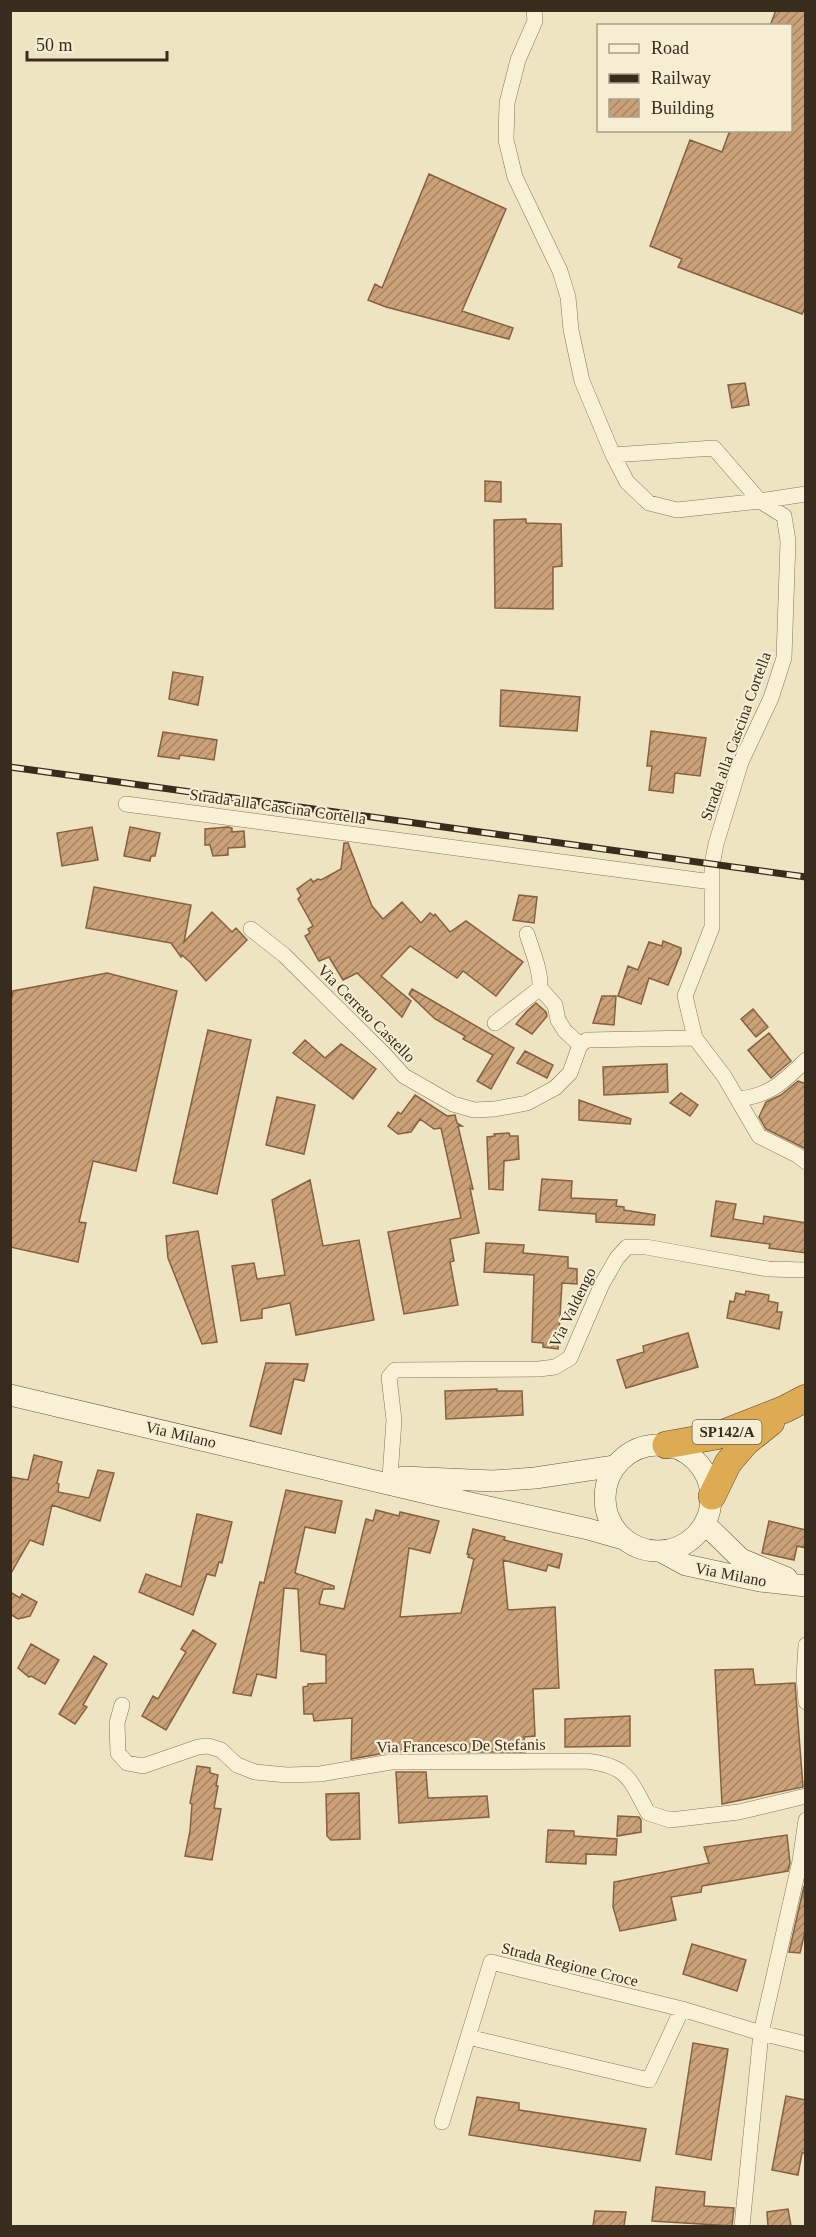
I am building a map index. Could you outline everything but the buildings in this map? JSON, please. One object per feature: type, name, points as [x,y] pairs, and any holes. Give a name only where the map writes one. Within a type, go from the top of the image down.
[{"type":"highway","name":"SP142/A","points":[[666,1445],[716,1436],[795,1404]]},
{"type":"highway","name":"SP142/A","points":[[712,1496],[728,1463],[746,1442],[795,1404]]},
{"type":"main road","name":"Via Milano","points":[[10,1395],[623,1539]]},
{"type":"main road","points":[[652,1445],[666,1445],[684,1451],[698,1462],[708,1478],[712,1496],[710,1510],[705,1524],[687,1544],[662,1552],[648,1551],[634,1547],[623,1539],[609,1519],[604,1496],[607,1480],[615,1466],[625,1456],[652,1445]]},
{"type":"main road","name":"Via Milano","points":[[351,1474],[493,1481],[535,1478],[615,1466]]},
{"type":"main road","name":"Via Milano","points":[[705,1524],[741,1559],[805,1585]]},
{"type":"main road","name":"Via Milano","points":[[662,1552],[686,1565],[760,1581],[805,1585]]},
{"type":"street","points":[[534,10],[535,21],[518,60],[507,103],[506,140],[515,177],[560,271],[568,297],[571,330],[582,381],[613,456],[627,482],[649,503],[677,510],[806,494]]},
{"type":"street","name":"Strada alla Cascina Cortella","points":[[613,456],[714,448],[760,501],[784,516],[788,541],[784,658],[771,698],[741,762],[716,844],[712,865],[712,927],[685,996],[695,1038],[724,1076],[759,1136],[806,1162]]},
{"type":"street","name":"Strada alla Cascina Cortella","points":[[126,804],[712,882]]},
{"type":"street","name":"Via Cerreto Castello","points":[[251,929],[284,955],[404,1076],[453,1104],[474,1110],[527,1103],[555,1088],[570,1074],[580,1045]]},
{"type":"street","points":[[527,934],[535,963],[541,975],[540,988],[555,1005],[558,1020],[564,1031],[580,1045],[587,1040],[695,1038]]},
{"type":"street","points":[[495,1023],[540,988]]},
{"type":"street","points":[[738,1099],[755,1097],[777,1087],[806,1060]]},
{"type":"street","name":"Via Valdengo","points":[[390,1476],[394,1420],[389,1377],[395,1370],[555,1367],[570,1358],[603,1284],[617,1258],[627,1247],[646,1247],[768,1269],[806,1270]]},
{"type":"street","points":[[806,1645],[804,1677],[806,1702]]},
{"type":"street","name":"Via Francesco De Stefanis","points":[[122,1705],[117,1723],[118,1753],[127,1763],[143,1766],[198,1747],[208,1746],[221,1750],[237,1765],[255,1772],[287,1775],[320,1774],[391,1762],[586,1761],[606,1763],[622,1770],[648,1813],[670,1821],[739,1812],[806,1796]]},
{"type":"street","points":[[742,2226],[761,2033],[800,1862],[806,1820]]},
{"type":"street","name":"Strada Regione Croce","points":[[442,2122],[490,1962],[682,2009],[806,2044]]},
{"type":"street","points":[[468,2037],[649,2080],[682,2009]]},
{"type":"railway","points":[[10,767],[806,877]]}]
